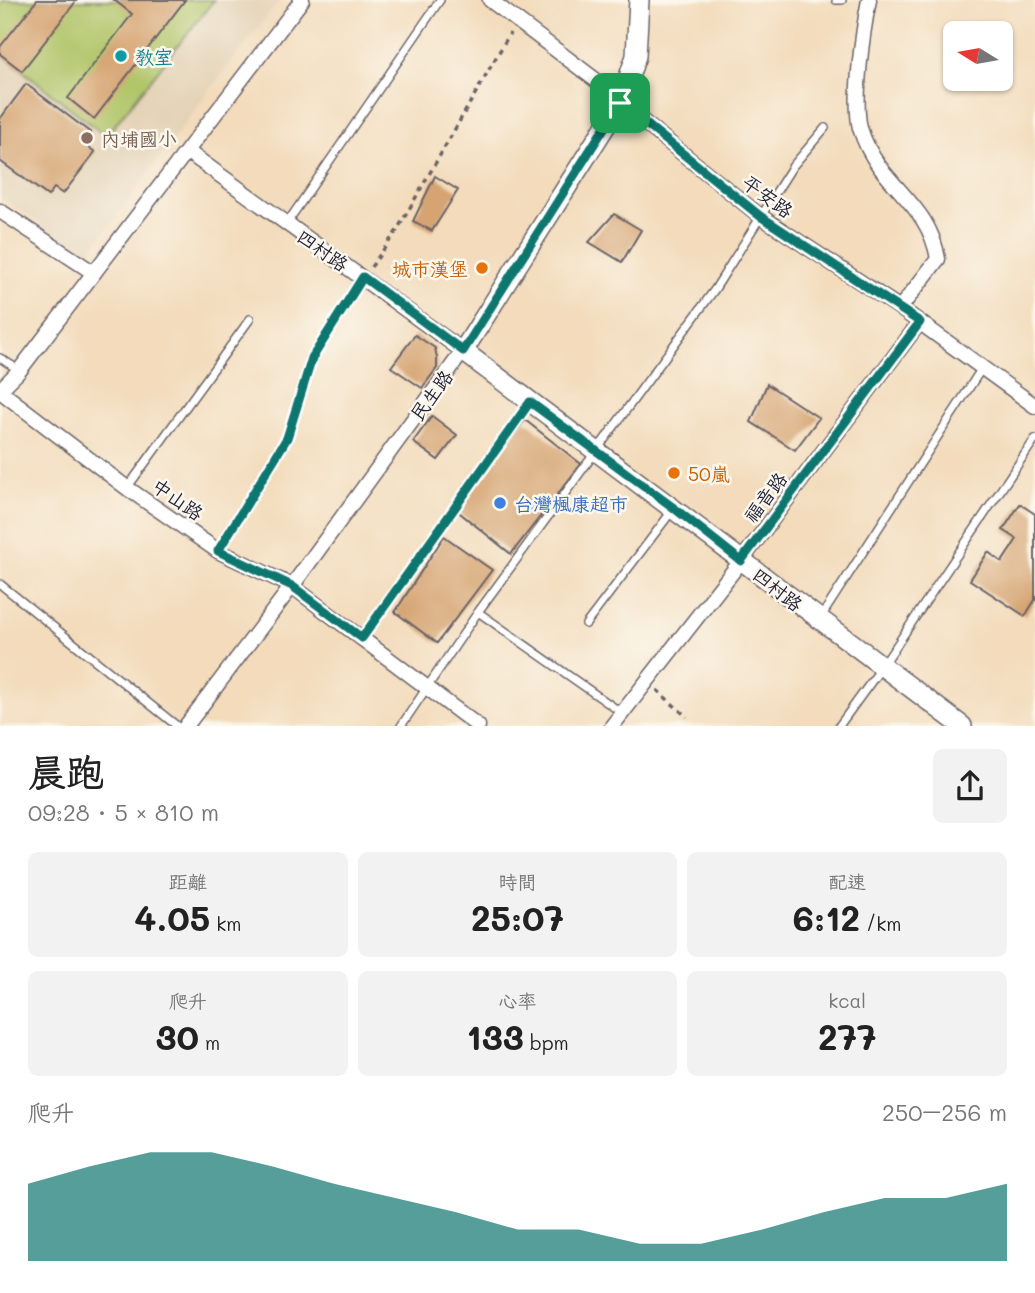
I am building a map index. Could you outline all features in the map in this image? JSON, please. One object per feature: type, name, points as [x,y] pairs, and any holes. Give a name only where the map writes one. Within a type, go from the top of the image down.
[{"type":"main road","name":"民生路","points":[[463,351],[620,103],[636,56],[639,0]]},
{"type":"main road","name":"四村路","points":[[463,351],[962,726]]},
{"type":"street","points":[[0,391],[19,371],[302,0]]},
{"type":"street","name":"平安路","points":[[490,0],[597,82],[760,216],[900,308],[1035,406]]},
{"type":"street","points":[[870,0],[862,47],[859,125],[866,145],[879,166],[919,211],[935,240],[938,259],[900,308]]},
{"type":"street","name":"四村路","points":[[188,152],[463,351]]},
{"type":"street","points":[[0,211],[94,273]]},
{"type":"street","name":"福音路","points":[[612,726],[741,561],[920,322]]},
{"type":"street","name":"民生路","points":[[186,726],[463,351]]},
{"type":"street","name":"中山路","points":[[0,391],[127,488],[218,551],[292,586],[478,726]]},
{"type":"lane","points":[[286,224],[439,0]]},
{"type":"lane","points":[[836,0],[842,0]]},
{"type":"lane","points":[[401,726],[478,612],[715,289],[792,167],[825,128]]},
{"type":"lane","points":[[127,488],[250,319]]},
{"type":"lane","points":[[0,358],[19,371]]},
{"type":"lane","points":[[818,620],[983,366]]},
{"type":"lane","points":[[362,638],[530,402]]},
{"type":"lane","points":[[839,726],[882,667],[1035,439]]},
{"type":"lane","points":[[586,624],[674,508]]},
{"type":"lane","points":[[0,584],[177,726]]},
{"type":"lane","points":[[478,612],[622,713]]},
{"type":"path","points":[[218,551],[287,438],[312,358],[363,277],[396,232],[516,21]]},
{"type":"path","points":[[646,680],[687,717]]},
{"type":"shaded area","name":"內埔國小","points":[[0,0],[280,0],[87,255],[0,197]]},
{"type":"green space","points":[[4,0],[214,0],[106,136],[0,53],[0,6]]},
{"type":"building","points":[[37,0],[77,0],[22,71],[0,54],[0,47]]},
{"type":"building","name":"教室","points":[[114,0],[185,0],[94,119],[68,98],[132,14]]},
{"type":"building","points":[[26,84],[91,133],[84,144],[95,152],[63,194],[54,188],[48,196],[0,161],[0,119]]},
{"type":"building","points":[[435,176],[458,190],[432,231],[413,221]]},
{"type":"building","points":[[614,214],[641,230],[622,262],[589,242]]},
{"type":"building","points":[[415,335],[435,348],[437,358],[437,368],[422,388],[391,367]]},
{"type":"building","points":[[767,384],[819,418],[795,450],[751,422]]},
{"type":"building","points":[[432,416],[457,435],[438,460],[413,442]]},
{"type":"building","points":[[525,420],[581,464],[511,554],[455,509]]},
{"type":"building","points":[[1020,504],[1035,514],[1035,600],[1025,616],[970,580],[988,552],[1002,562],[1017,539],[1003,530]]},
{"type":"building","points":[[444,536],[492,570],[437,643],[395,612]]},
{"type":"place","name":"教室","points":[[121,56]]},
{"type":"place","name":"內埔國小","points":[[87,138]]},
{"type":"place","name":"城市漢堡","points":[[482,268]]},
{"type":"place","name":"50嵐","points":[[674,473]]},
{"type":"place","name":"台灣楓康超市","points":[[500,503]]},
{"type":"route","points":[[620,103],[760,216],[920,322],[741,561],[530,402],[362,638],[292,586],[218,551],[287,438],[312,358],[363,277],[463,351],[620,103]]}]
